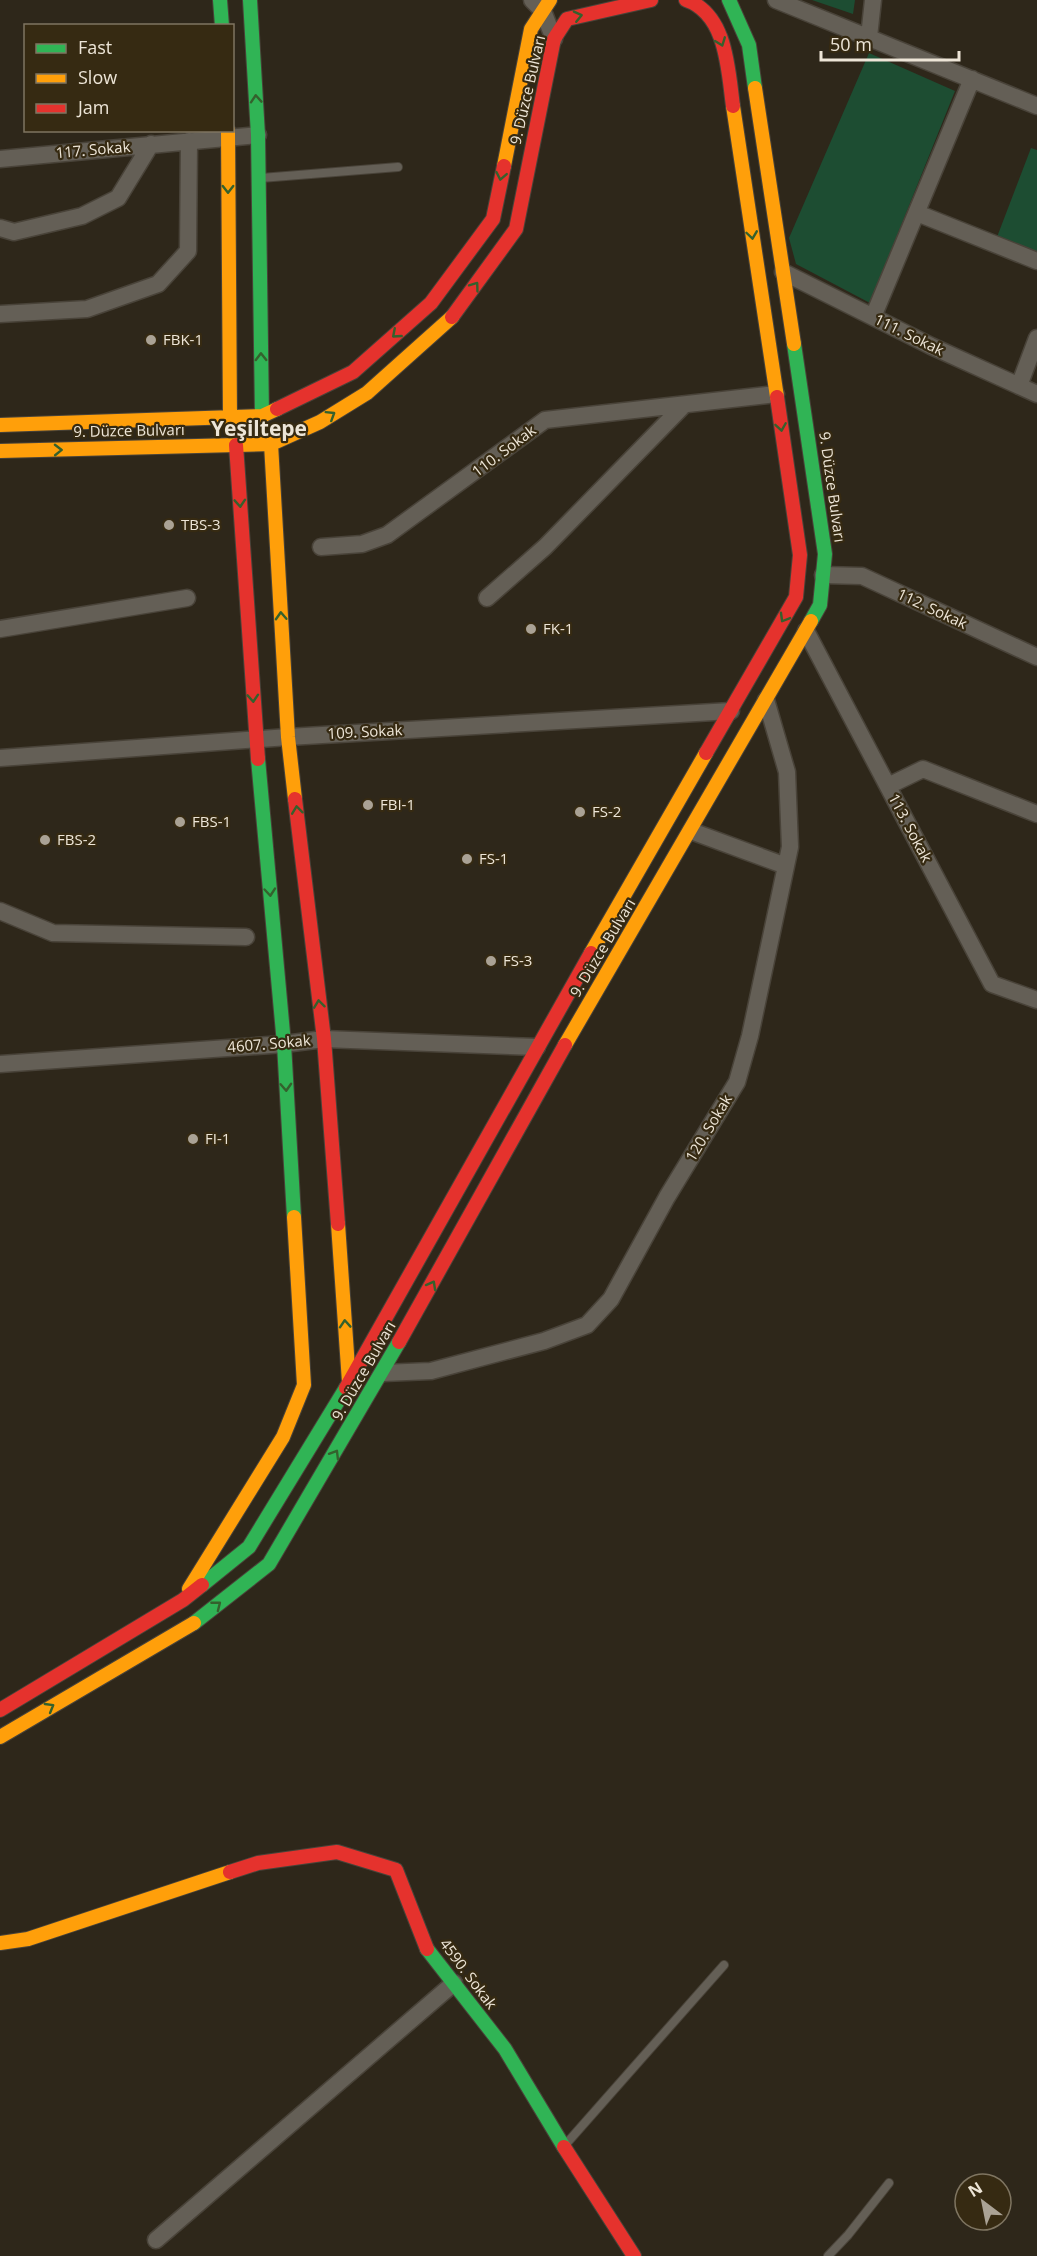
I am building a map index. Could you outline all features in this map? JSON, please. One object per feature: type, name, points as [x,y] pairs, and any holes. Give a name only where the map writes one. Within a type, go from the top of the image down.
[{"type":"main road","points":[[220,0],[222,24]]},
{"type":"main road","points":[[250,0],[258,135],[262,416]]},
{"type":"main road","name":"9. Düzce Bulvarı","points":[[0,451],[271,444],[320,422],[367,393],[450,320],[516,230],[554,39],[567,19],[651,0]]},
{"type":"main road","name":"9. Düzce Bulvarı","points":[[0,1710],[183,1600],[249,1547],[349,1382],[537,1047],[796,597],[800,555],[724,51],[711,17],[693,2],[686,0]]},
{"type":"main road","name":"9. Düzce Bulvarı","points":[[0,1737],[197,1621],[269,1564],[383,1373],[558,1058],[692,831],[820,605],[825,554],[749,45],[734,1]]},
{"type":"main road","name":"9. Düzce Bulvarı","points":[[0,426],[262,416],[353,372],[431,303],[493,219],[531,29],[541,4]]},
{"type":"main road","points":[[228,134],[230,418]]},
{"type":"main road","points":[[271,444],[288,737],[324,1039],[349,1382]]},
{"type":"main road","points":[[183,1600],[283,1437],[304,1385],[284,1044],[256,739],[236,445]]},
{"type":"main road","name":"4590. Sokak","points":[[0,1943],[28,1939],[258,1863],[337,1852],[396,1870],[426,1947],[505,2049],[634,2256]]},
{"type":"street","points":[[776,0],[1037,106]]},
{"type":"street","points":[[869,37],[873,0]]},
{"type":"street","points":[[541,4],[554,39]]},
{"type":"street","points":[[873,317],[972,79]]},
{"type":"street","name":"117. Sokak","points":[[0,159],[189,141],[228,134],[258,135]]},
{"type":"street","points":[[0,314],[87,309],[158,284],[188,251],[189,141]]},
{"type":"street","points":[[0,228],[14,232],[82,216],[118,198],[151,144]]},
{"type":"street","points":[[917,213],[1037,261]]},
{"type":"street","name":"111. Sokak","points":[[783,272],[1037,394]]},
{"type":"street","points":[[1019,386],[1037,338]]},
{"type":"street","name":"110. Sokak","points":[[321,547],[362,544],[387,535],[545,420],[776,394]]},
{"type":"street","points":[[487,598],[545,547],[684,405]]},
{"type":"street","name":"112. Sokak","points":[[823,575],[862,576],[1037,657]]},
{"type":"street","points":[[0,629],[187,598]]},
{"type":"street","name":"113. Sokak","points":[[806,631],[992,984],[1037,1000]]},
{"type":"street","name":"120. Sokak","points":[[383,1373],[431,1371],[544,1341],[587,1325],[611,1299],[667,1197],[736,1082],[750,1036],[790,847],[787,772],[766,700]]},
{"type":"street","name":"109. Sokak","points":[[0,758],[256,739],[731,711]]},
{"type":"street","points":[[888,786],[923,769],[1037,814]]},
{"type":"street","points":[[692,831],[786,866]]},
{"type":"street","points":[[0,911],[53,933],[246,937]]},
{"type":"street","name":"4607. Sokak","points":[[3,1062],[284,1044],[324,1039],[537,1047]]},
{"type":"street","points":[[156,2240],[454,1983]]},
{"type":"lane","points":[[259,178],[398,167]]},
{"type":"lane","points":[[564,2146],[724,1965]]},
{"type":"lane","points":[[828,2256],[848,2235],[889,2183]]},
{"type":"green space","points":[[812,0],[855,0],[853,14]]},
{"type":"green space","points":[[869,53],[955,91],[870,303],[796,264],[789,238]]},
{"type":"green space","points":[[1031,148],[1037,150],[1037,252],[997,237]]},
{"type":"traffic: fast","points":[[220,0],[222,24]]},
{"type":"traffic: fast","points":[[250,0],[258,135],[262,416]]},
{"type":"traffic: fast","points":[[729,0],[749,45],[755,88]]},
{"type":"traffic: fast","points":[[794,344],[825,554],[820,605],[811,621]]},
{"type":"traffic: fast","points":[[258,759],[284,1044],[294,1217]]},
{"type":"traffic: fast","points":[[194,1623],[269,1564],[399,1342]]},
{"type":"traffic: fast","points":[[202,1585],[249,1547],[346,1388]]},
{"type":"traffic: fast","points":[[427,1949],[505,2049],[564,2147]]},
{"type":"traffic: slow","points":[[504,166],[531,29],[550,0]]},
{"type":"traffic: slow","points":[[755,88],[794,344]]},
{"type":"traffic: slow","points":[[733,106],[777,397]]},
{"type":"traffic: slow","points":[[228,132],[230,418]]},
{"type":"traffic: slow","points":[[0,451],[271,444],[320,422],[367,393],[452,317]]},
{"type":"traffic: slow","points":[[0,425],[262,416],[277,409]]},
{"type":"traffic: slow","points":[[271,444],[288,737],[295,799]]},
{"type":"traffic: slow","points":[[565,1045],[811,621]]},
{"type":"traffic: slow","points":[[591,953],[706,753]]},
{"type":"traffic: slow","points":[[189,1589],[283,1437],[304,1385],[294,1217]]},
{"type":"traffic: slow","points":[[338,1224],[349,1382]]},
{"type":"traffic: slow","points":[[0,1737],[194,1623]]},
{"type":"traffic: slow","points":[[0,1943],[28,1939],[230,1872]]},
{"type":"traffic: jam","points":[[452,317],[516,229],[554,39],[567,19],[651,0]]},
{"type":"traffic: jam","points":[[686,0],[700,7],[718,30],[727,60],[733,106]]},
{"type":"traffic: jam","points":[[277,409],[353,372],[431,303],[493,219],[504,166]]},
{"type":"traffic: jam","points":[[706,753],[796,597],[800,555],[777,397]]},
{"type":"traffic: jam","points":[[236,445],[258,759]]},
{"type":"traffic: jam","points":[[295,799],[324,1039],[338,1224]]},
{"type":"traffic: jam","points":[[346,1388],[591,953]]},
{"type":"traffic: jam","points":[[399,1342],[565,1045]]},
{"type":"traffic: jam","points":[[0,1710],[183,1600],[202,1585]]},
{"type":"traffic: jam","points":[[230,1872],[258,1863],[337,1852],[396,1870],[427,1949]]},
{"type":"traffic: jam","points":[[564,2147],[634,2256]]},
{"type":"place","name":"FBK-1","points":[[151,340]]},
{"type":"place","name":"TBS-3","points":[[169,525]]},
{"type":"place","name":"FK-1","points":[[531,629]]},
{"type":"place","name":"FBI-1","points":[[368,805]]},
{"type":"place","name":"FS-2","points":[[580,812]]},
{"type":"place","name":"FBS-1","points":[[180,822]]},
{"type":"place","name":"FBS-2","points":[[45,840]]},
{"type":"place","name":"FS-1","points":[[467,859]]},
{"type":"place","name":"FS-3","points":[[491,961]]},
{"type":"place","name":"FI-1","points":[[193,1139]]},
{"type":"district","name":"Yeşiltepe","points":[[259,429]]}]
